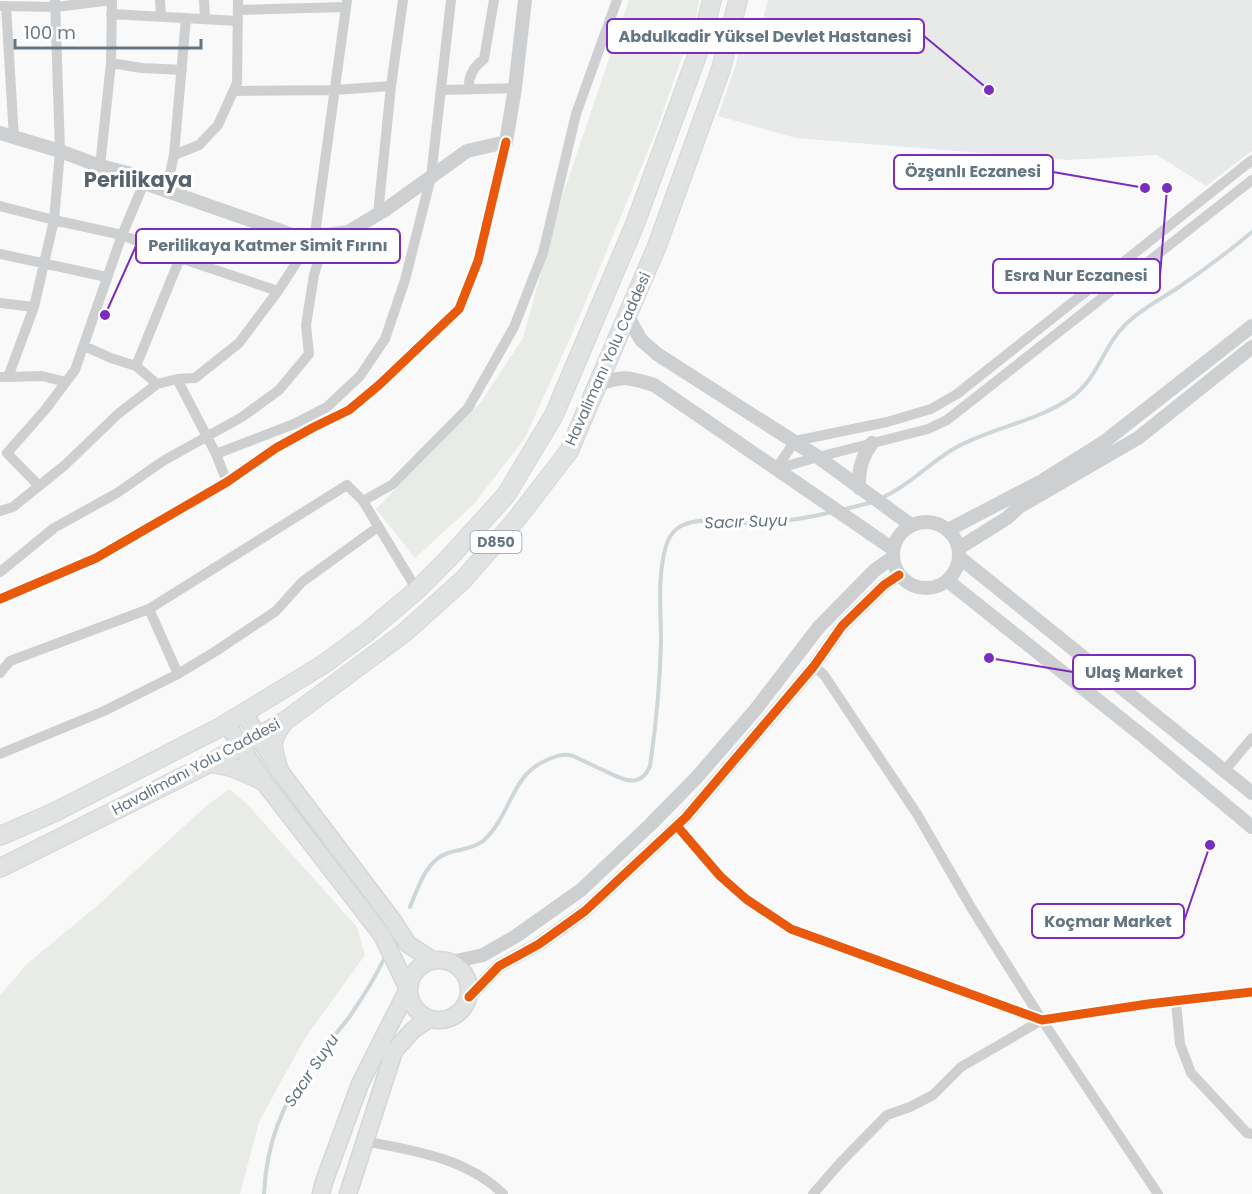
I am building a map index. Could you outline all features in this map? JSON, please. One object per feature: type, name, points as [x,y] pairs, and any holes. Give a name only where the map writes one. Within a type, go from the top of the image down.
[{"type":"highway","name":"Havalimanı Yolu Caddesi","points":[[0,836],[55,812],[226,723],[324,664],[366,633],[417,590],[506,495],[554,415],[635,224],[698,53],[712,0]]},
{"type":"highway","name":"Havalimanı Yolu Caddesi","points":[[0,868],[210,763],[285,721],[404,633],[463,580],[515,521],[568,451],[657,246],[721,69],[738,0]]},
{"type":"highway","points":[[279,770],[272,747],[276,732],[285,721]]},
{"type":"highway","points":[[210,763],[240,769],[262,781]]},
{"type":"main road","points":[[244,713],[279,770],[391,918],[408,944],[432,960]]},
{"type":"main road","points":[[226,723],[262,781],[382,935],[408,989],[414,1008],[429,1019],[439,1021],[449,1019],[465,1007],[470,987],[461,968],[453,962],[432,960],[416,970],[408,989],[360,1084],[321,1194]]},
{"type":"main road","points":[[348,1194],[394,1051],[413,1030],[429,1019]]},
{"type":"street","points":[[14,138],[3,6],[112,0],[111,63],[100,166]]},
{"type":"street","points":[[160,0],[161,16]]},
{"type":"street","points":[[204,0],[205,19]]},
{"type":"street","points":[[378,214],[391,86],[403,0]]},
{"type":"street","points":[[216,454],[294,424],[327,407],[363,372],[385,339],[405,280],[431,177],[451,0]]},
{"type":"street","points":[[469,89],[470,74],[484,59],[494,0]]},
{"type":"street","points":[[0,599],[96,558],[227,482],[276,448],[349,410],[380,385],[459,309],[478,261],[506,142],[525,0]]},
{"type":"street","points":[[363,501],[393,484],[468,408],[514,327],[543,253],[576,114],[617,0]]},
{"type":"street","points":[[1,569],[54,528],[117,493],[163,461],[242,417],[279,390],[309,354],[306,325],[321,234],[346,3],[296,4],[238,10],[205,19],[111,14]]},
{"type":"street","points":[[55,4],[60,151],[54,220],[34,307],[4,377],[42,376],[66,382]]},
{"type":"street","points":[[174,155],[199,145],[218,125],[234,92],[237,83],[238,10]]},
{"type":"street","points":[[166,191],[174,155],[186,18]]},
{"type":"street","points":[[111,63],[142,68],[182,70]]},
{"type":"street","points":[[234,92],[335,90],[391,86]]},
{"type":"street","points":[[441,90],[515,88]]},
{"type":"street","points":[[0,133],[100,166],[132,174],[144,183],[304,239],[321,234],[348,232],[378,214],[467,151],[506,142]]},
{"type":"street","points":[[776,469],[795,441],[887,422],[931,409],[957,394],[1252,160]]},
{"type":"street","points":[[776,469],[928,429],[947,420],[1252,180]]},
{"type":"street","points":[[39,486],[3,451],[45,410],[75,370],[122,235],[144,183]]},
{"type":"street","points":[[0,206],[122,235],[180,258],[278,291]]},
{"type":"street","points":[[0,511],[13,507],[66,465],[118,414],[157,384],[177,379],[195,378],[239,343],[321,234]]},
{"type":"street","points":[[0,254],[107,277]]},
{"type":"street","points":[[136,366],[180,258]]},
{"type":"street","points":[[0,303],[34,307]]},
{"type":"street","points":[[627,315],[641,340],[657,354],[795,441],[911,525]]},
{"type":"street","points":[[948,530],[1042,481],[1104,442],[1252,326]]},
{"type":"street","points":[[84,346],[136,366],[157,384]]},
{"type":"street","points":[[959,552],[1020,507],[1138,438],[1252,346]]},
{"type":"street","points":[[363,372],[380,385]]},
{"type":"street","points":[[597,385],[614,378],[633,379],[654,385],[858,525],[893,554]]},
{"type":"street","points":[[177,379],[216,454],[227,482]]},
{"type":"street","points":[[859,488],[864,453],[872,443]]},
{"type":"street","points":[[0,673],[10,661],[148,609],[347,484],[363,501],[417,590]]},
{"type":"street","points":[[920,522],[930,522],[948,530],[955,538],[959,552],[956,570],[948,581],[927,589],[907,583],[894,567],[893,554],[896,539],[902,531],[920,522]]},
{"type":"street","points":[[0,754],[104,711],[178,674],[276,611],[302,582],[378,527]]},
{"type":"street","points":[[959,552],[1252,793]]},
{"type":"street","points":[[453,962],[483,955],[581,890],[697,777],[756,709],[818,628],[893,554]]},
{"type":"street","points":[[469,997],[498,966],[539,944],[585,911],[686,817],[814,666],[842,626],[884,585],[899,575]]},
{"type":"street","points":[[948,581],[1144,737],[1252,827]]},
{"type":"street","points":[[148,609],[178,674]]},
{"type":"street","points":[[814,666],[824,675],[917,813],[972,909],[1042,1020],[1158,1194]]},
{"type":"street","points":[[1225,770],[1252,738]]},
{"type":"street","points":[[676,826],[720,876],[746,899],[791,929],[1042,1020]]},
{"type":"street","points":[[813,1194],[887,1115],[910,1107],[933,1095],[961,1067],[1042,1020],[1148,1004],[1252,992]]},
{"type":"street","points":[[1176,1002],[1180,1044],[1191,1073],[1247,1133],[1252,1134]]},
{"type":"street","points":[[364,1141],[422,1152],[470,1170],[503,1194]]},
{"type":"shaded area","points":[[629,0],[699,0],[697,13],[657,129],[576,325],[525,438],[473,505],[415,558],[376,509],[481,402],[523,338],[562,197]]},
{"type":"shaded area","points":[[768,0],[1252,0],[1252,151],[1206,186],[1157,155],[1068,160],[796,138],[718,116],[736,64],[740,45],[755,51]]},
{"type":"shaded area","points":[[229,789],[246,803],[357,927],[365,955],[305,1038],[259,1122],[240,1194],[0,1194],[0,995],[27,964],[98,905],[205,807]]},
{"type":"waterway","name":"Sacır Suyu","points":[[879,499],[899,488],[955,448],[1044,413],[1072,397],[1089,380],[1118,333],[1132,319],[1198,274],[1252,232]]},
{"type":"waterway","name":"Sacır Suyu","points":[[842,510],[873,502]]},
{"type":"waterway","name":"Sacır Suyu","points":[[410,907],[428,868],[448,853],[483,841],[493,831],[525,775],[547,760],[560,755],[573,756],[611,774],[630,780],[641,778],[646,773],[650,766],[659,689],[661,570],[667,542],[676,530],[682,525],[701,521],[768,522],[800,519],[832,512]]},
{"type":"waterway","name":"Sacır Suyu","points":[[264,1194],[272,1141],[285,1108],[312,1063],[350,1016],[385,957]]},
{"type":"cycle path","points":[[0,599],[96,558],[227,482],[276,448],[349,410],[379,385],[459,309],[478,261],[506,142]]},
{"type":"cycle path","points":[[469,997],[499,966],[539,944],[585,911],[686,817],[814,666],[842,626],[884,585],[899,575]]},
{"type":"cycle path","points":[[677,826],[720,876],[746,899],[791,929],[1042,1020],[1148,1004],[1252,992]]},
{"type":"place","name":"Abdulkadir Yüksel Devlet Hastanesi","points":[[989,90]]},
{"type":"place","name":"Özşanlı Eczanesi","points":[[1145,188]]},
{"type":"place","name":"Esra Nur Eczanesi","points":[[1167,188]]},
{"type":"place","name":"Perilikaya Katmer Simit Fırını","points":[[105,315]]},
{"type":"place","name":"Ulaş Market","points":[[989,658]]},
{"type":"place","name":"Koçmar Market","points":[[1210,845]]},
{"type":"district","name":"Perilikaya","points":[[138,180]]}]
